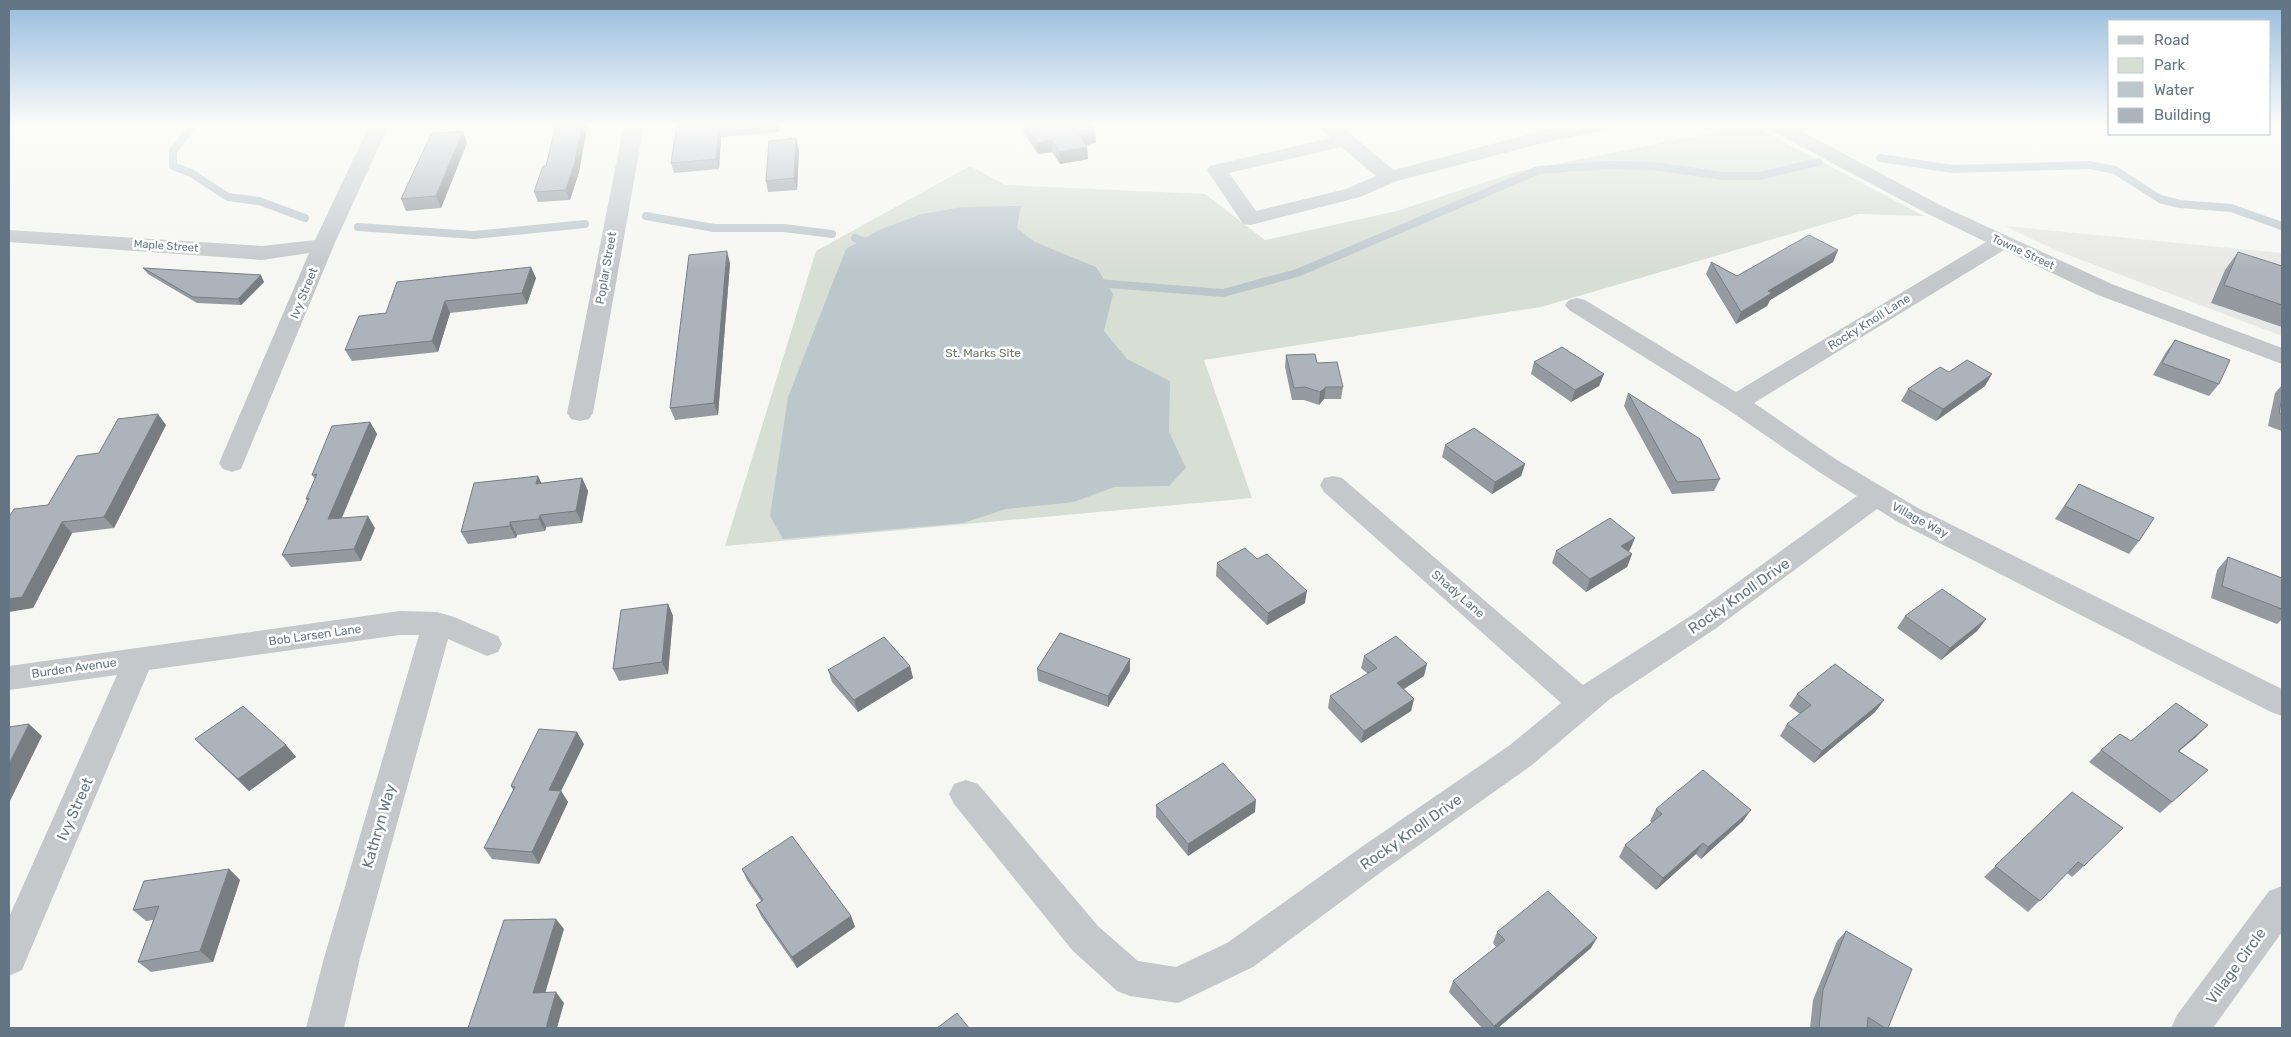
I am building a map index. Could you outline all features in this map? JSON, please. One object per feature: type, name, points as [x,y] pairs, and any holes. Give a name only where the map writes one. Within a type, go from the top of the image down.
[{"type":"street","name":"Ivy Street","points":[[232,463],[323,245],[357,172]]},
{"type":"street","name":"Poplar Street","points":[[580,412],[625,172]]},
{"type":"street","points":[[1218,172],[1251,219],[1353,193],[1390,177],[1407,172]]},
{"type":"street","points":[[1384,172],[1390,177]]},
{"type":"street","name":"Towne Street","points":[[1867,172],[2002,242],[2106,290],[2282,356]]},
{"type":"street","name":"Maple Street","points":[[9,236],[262,253],[323,245]]},
{"type":"street","name":"Rocky Knoll Lane","points":[[1736,403],[2002,242]]},
{"type":"street","name":"Village Way","points":[[1577,305],[1736,403],[1828,466],[1908,515],[2282,703]]},
{"type":"street","name":"Shady Lane","points":[[1333,485],[1583,704]]},
{"type":"street","name":"Rocky Knoll Drive","points":[[966,794],[1085,938],[1130,978],[1178,985],[1240,956],[1372,859],[1521,755],[1599,690],[1705,622],[1809,548],[1876,496]]},
{"type":"street","name":"Bob Larsen Lane","points":[[139,659],[400,623],[436,624],[454,629],[487,644]]},
{"type":"street","name":"Kathryn Way","points":[[325,1028],[342,958],[436,624]]},
{"type":"street","name":"Ivy Street","points":[[9,958],[139,659]]},
{"type":"street","name":"Burden Avenue","points":[[9,678],[139,659]]},
{"type":"street","name":"Village Circle","points":[[2190,1028],[2282,903]]},
{"type":"shaded area","points":[[2005,226],[2282,253],[2282,336],[2055,250]]},
{"type":"green space","name":"St. Marks Site","points":[[958,172],[982,172],[1005,185],[1205,194],[1265,240],[1397,211],[1515,172],[1842,172],[1924,216],[1859,214],[1541,307],[1204,360],[1252,498],[725,546],[816,251]]},
{"type":"water","points":[[1021,206],[1017,228],[1035,242],[1096,267],[1113,294],[1104,331],[1127,359],[1170,381],[1169,432],[1186,468],[1169,486],[1114,487],[1074,502],[1006,509],[963,523],[783,539],[770,516],[788,397],[846,249],[879,230],[922,214],[962,207]]},
{"type":"building","points":[[413,172],[446,172],[436,196],[401,199]]},
{"type":"building","points":[[541,172],[572,172],[566,190],[534,192]]},
{"type":"building","points":[[767,172],[794,172],[794,178],[766,181]]},
{"type":"building","points":[[1809,235],[1838,250],[1768,291],[1772,293],[1741,312],[1711,262],[1737,276]]},
{"type":"building","points":[[727,251],[714,403],[670,408],[689,255]]},
{"type":"building","points":[[2238,252],[2282,266],[2282,305],[2224,285]]},
{"type":"building","points":[[531,267],[522,293],[445,301],[432,341],[345,350],[359,316],[386,313],[397,282]]},
{"type":"building","points":[[143,268],[261,275],[238,299],[193,297]]},
{"type":"building","points":[[2175,340],[2230,360],[2219,384],[2162,363]]},
{"type":"building","points":[[1562,347],[1604,374],[1575,390],[1534,362]]},
{"type":"building","points":[[1315,354],[1317,363],[1337,362],[1343,387],[1326,387],[1320,392],[1305,387],[1294,388],[1286,355]]},
{"type":"building","points":[[1967,360],[1992,374],[1943,409],[1908,389],[1940,367],[1949,372]]},
{"type":"building","points":[[1628,393],[1700,439],[1720,479],[1677,482]]},
{"type":"building","points":[[2282,397],[2282,415],[2279,413]]},
{"type":"building","points":[[158,414],[104,517],[62,522],[22,597],[9,599],[9,517],[14,509],[48,505],[77,456],[99,453],[118,419]]},
{"type":"building","points":[[370,422],[328,519],[368,516],[354,549],[282,555],[309,498],[306,499],[317,474],[312,475],[332,426]]},
{"type":"building","points":[[1474,428],[1525,464],[1495,482],[1445,445]]},
{"type":"building","points":[[538,476],[536,484],[582,478],[576,511],[540,515],[539,519],[510,522],[510,526],[461,532],[474,483]]},
{"type":"building","points":[[2079,484],[2154,518],[2139,541],[2065,506]]},
{"type":"building","points":[[1610,518],[1635,538],[1621,546],[1632,554],[1590,579],[1556,551]]},
{"type":"building","points":[[1245,548],[1257,559],[1267,554],[1307,591],[1268,613],[1217,563]]},
{"type":"building","points":[[2228,557],[2282,578],[2282,609],[2222,586]]},
{"type":"building","points":[[1942,589],[1986,619],[1950,648],[1905,616]]},
{"type":"building","points":[[668,604],[662,662],[613,669],[621,610]]},
{"type":"building","points":[[1060,633],[1130,659],[1108,696],[1037,669]]},
{"type":"building","points":[[1396,636],[1427,664],[1397,683],[1414,699],[1364,731],[1330,696],[1377,668],[1364,656]]},
{"type":"building","points":[[884,637],[910,666],[854,700],[828,670]]},
{"type":"building","points":[[1835,664],[1884,700],[1822,751],[1787,724],[1811,705],[1797,694]]},
{"type":"building","points":[[2176,703],[2208,725],[2178,751],[2208,770],[2172,802],[2101,750],[2120,734],[2131,741]]},
{"type":"building","points":[[243,706],[286,745],[238,779],[195,739]]},
{"type":"building","points":[[29,724],[9,764],[9,727]]},
{"type":"building","points":[[539,729],[577,732],[549,790],[561,791],[532,852],[484,848],[515,787],[511,786]]},
{"type":"building","points":[[1223,763],[1256,800],[1188,844],[1156,805]]},
{"type":"building","points":[[1703,770],[1751,810],[1708,847],[1703,843],[1663,878],[1625,845],[1662,814],[1656,809]]},
{"type":"building","points":[[2072,792],[2123,828],[2084,866],[2078,862],[2040,901],[1995,866]]},
{"type":"building","points":[[792,836],[851,916],[792,957],[756,905],[763,900],[742,869]]},
{"type":"building","points":[[229,869],[200,951],[138,962],[159,906],[133,910],[144,881]]},
{"type":"building","points":[[1548,891],[1597,938],[1494,1026],[1453,981],[1505,940],[1497,932]]},
{"type":"building","points":[[556,919],[533,993],[556,992],[546,1028],[468,1028],[504,920]]},
{"type":"building","points":[[1846,931],[1912,969],[1888,1028],[1868,1017],[1867,1028],[1819,1028],[1823,990]]},
{"type":"building","points":[[957,1013],[969,1028],[937,1028]]},
{"type":"waterway","points":[[189,172],[228,197],[259,201],[305,218]]},
{"type":"waterway","points":[[1096,283],[1223,293],[1297,273],[1533,172]]},
{"type":"waterway","points":[[1698,172],[1723,176],[1759,176],[1774,172]]},
{"type":"waterway","points":[[2119,172],[2160,199],[2180,204],[2231,208],[2282,226]]},
{"type":"waterway","points":[[646,216],[714,228],[784,228],[832,234]]},
{"type":"waterway","points":[[358,227],[474,235],[585,224]]},
{"type":"waterway","points":[[855,238],[872,245]]}]
